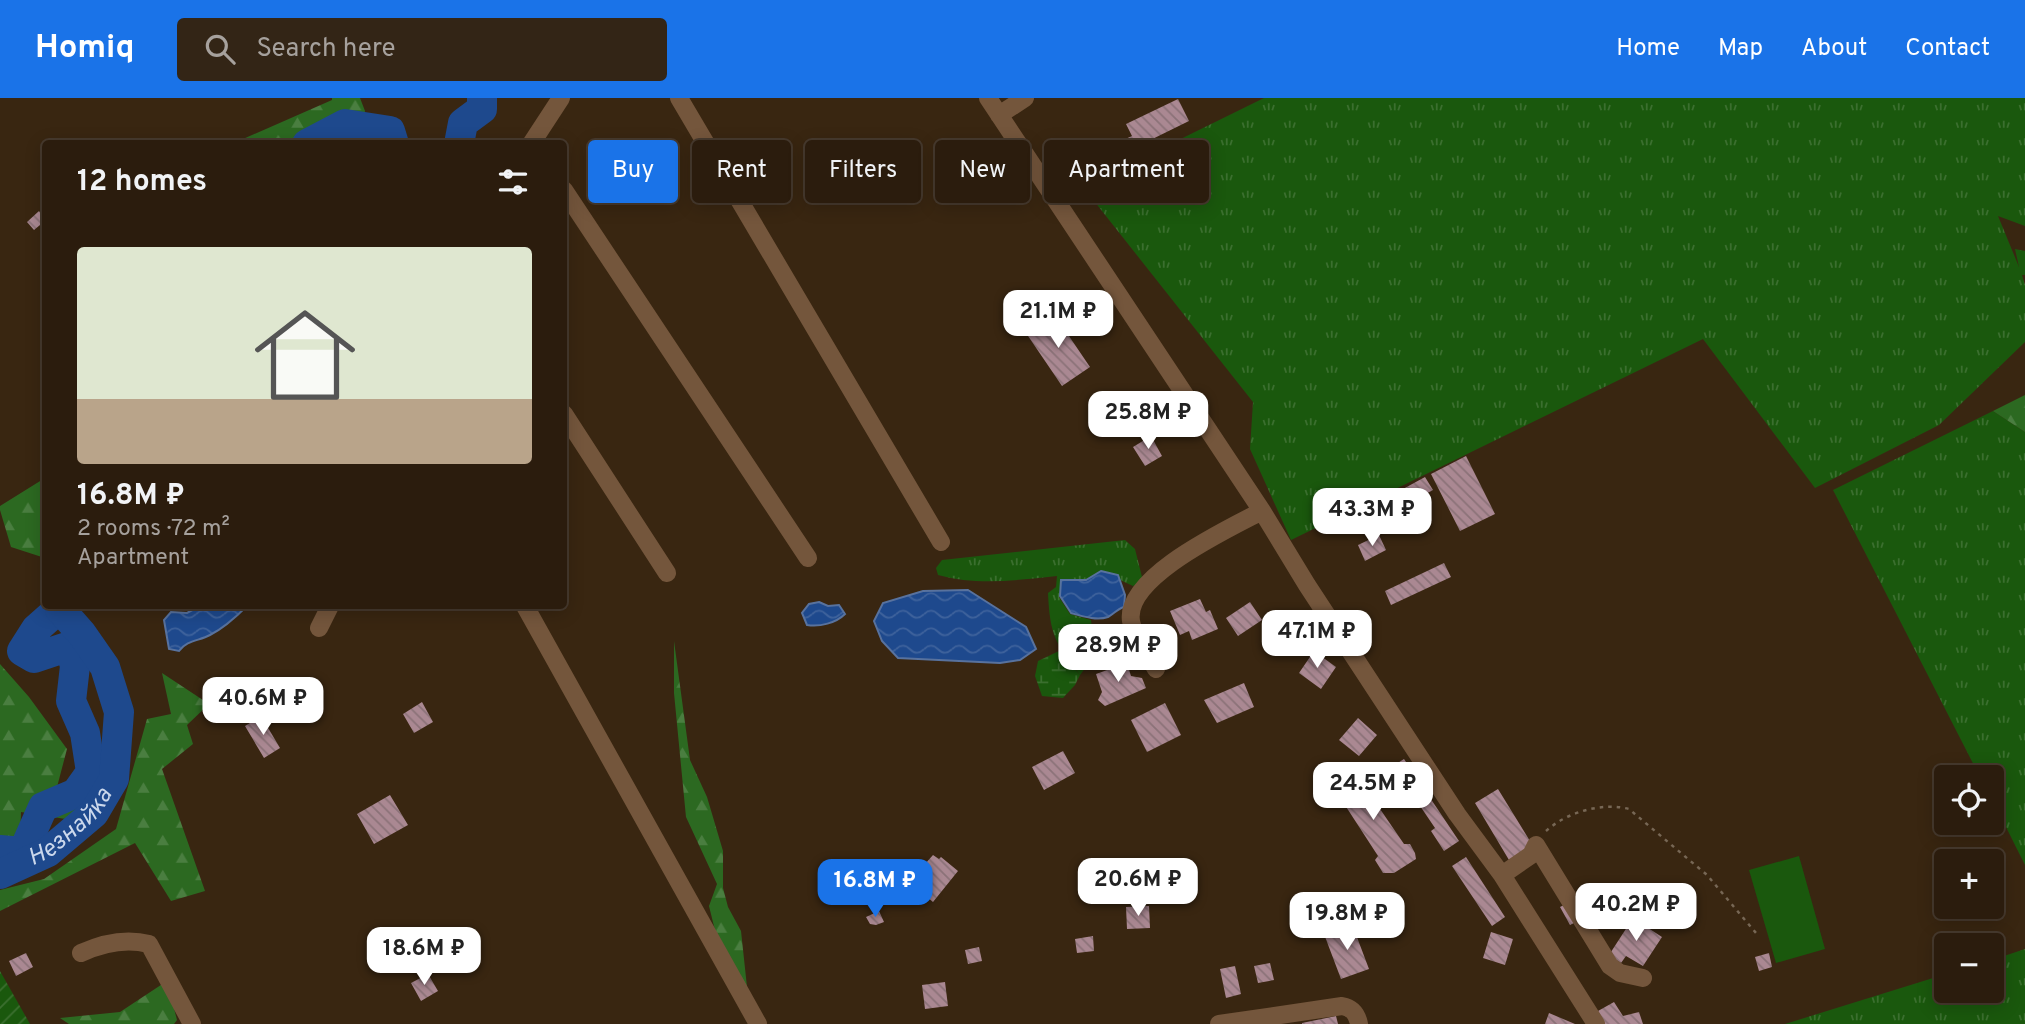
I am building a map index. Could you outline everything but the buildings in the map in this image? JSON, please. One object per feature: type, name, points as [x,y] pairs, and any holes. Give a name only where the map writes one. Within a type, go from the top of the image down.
[{"type":"street","points":[[534,140],[561,98]]},
{"type":"street","points":[[679,98],[941,542]]},
{"type":"street","points":[[988,98],[1262,511],[1307,585],[1457,814],[1502,875],[1596,1024]]},
{"type":"street","points":[[999,115],[1025,98]]},
{"type":"street","points":[[567,195],[808,558]]},
{"type":"street","points":[[567,419],[667,573]]},
{"type":"street","points":[[1156,669],[1133,629],[1133,602],[1157,572],[1262,511]]},
{"type":"street","points":[[319,628],[328,609]]},
{"type":"street","points":[[527,609],[758,1024]]},
{"type":"street","points":[[1502,875],[1531,855],[1536,845]]},
{"type":"street","points":[[1536,845],[1610,966],[1620,973],[1643,978]]},
{"type":"street","points":[[81,953],[104,943],[139,941],[149,944],[191,1024]]},
{"type":"street","points":[[1219,1024],[1332,1006],[1348,1007],[1358,1016],[1360,1024]]},
{"type":"path","points":[[1536,845],[1551,827],[1570,817],[1602,806],[1629,809],[1707,875],[1756,933]]},
{"type":"green space","points":[[360,98],[365,111],[359,140],[241,140],[332,100]]},
{"type":"green space","points":[[1264,98],[2025,98],[2025,226],[1998,216],[2019,267],[2015,249],[2025,251],[2025,275],[2022,275],[2025,285],[2025,342],[1939,425],[1815,488],[1703,339],[1291,540],[1250,449],[1253,402],[1096,203],[1209,203],[1209,140],[1179,140]]},
{"type":"green space","points":[[2025,395],[2025,432],[1993,411]]},
{"type":"green space","points":[[1993,411],[2025,432],[2025,865],[2004,823],[2004,765],[1974,765],[1833,490]]},
{"type":"green space","points":[[42,480],[42,557],[11,547],[0,506]]},
{"type":"green space","points":[[1125,540],[1135,549],[1143,581],[1133,586],[1101,571],[1086,580],[1061,580],[1059,597],[1070,614],[1091,620],[1095,655],[1080,675],[1059,646],[1052,629],[1048,593],[1056,587],[1057,576],[998,581],[968,580],[938,575],[936,568],[942,560]]},
{"type":"green space","points":[[674,641],[690,760],[707,797],[723,851],[723,888],[728,907],[741,931],[747,987],[736,993],[730,991],[709,906],[717,884],[686,817],[674,693]]},
{"type":"green space","points":[[1059,651],[1080,675],[1063,698],[1042,696],[1035,676],[1038,661]]},
{"type":"green space","points":[[0,664],[29,697],[67,749],[57,787],[102,782],[72,820],[21,812],[20,841],[0,837]]},
{"type":"green space","points":[[162,673],[209,704],[187,725],[193,744],[162,769],[205,891],[171,901],[135,843],[0,911],[0,890],[44,879],[116,829],[147,719],[171,714]]},
{"type":"green space","points":[[1799,856],[1825,949],[1776,963],[1749,870]]},
{"type":"green space","points":[[2025,949],[2025,1024],[1785,1024],[1934,978],[1934,1003],[2004,1003],[2004,956]]},
{"type":"green space","points":[[0,971],[30,1024],[0,1024]]},
{"type":"green space","points":[[167,981],[177,1020],[174,1024],[69,1024],[60,1018],[120,1012]]},
{"type":"water","points":[[1101,571],[1118,575],[1125,595],[1124,607],[1103,618],[1089,618],[1071,613],[1060,596],[1061,580],[1086,580]]},
{"type":"water","points":[[968,590],[1026,627],[1036,649],[1020,660],[1000,663],[898,658],[882,641],[874,621],[883,603],[923,591]]},
{"type":"water","points":[[819,602],[828,606],[839,605],[845,614],[828,624],[807,625],[802,613],[809,604]]},
{"type":"water","points":[[194,609],[244,609],[230,622],[206,637],[189,643],[179,651],[169,649],[164,620],[171,612],[187,613]]},
{"type":"waterway","name":"Незнайка","points":[[460,140],[463,123],[482,109],[482,98]]},
{"type":"waterway","name":"Незнайка","points":[[315,140],[345,124],[390,131],[393,140]]},
{"type":"waterway","name":"Незнайка","points":[[0,850],[23,852],[43,807],[76,793],[91,772],[85,733],[71,701],[75,666],[70,646],[34,658],[22,651],[36,629],[59,609]]},
{"type":"waterway","name":"Незнайка","points":[[0,874],[48,852],[94,813],[114,779],[119,712],[105,667],[60,609]]}]
